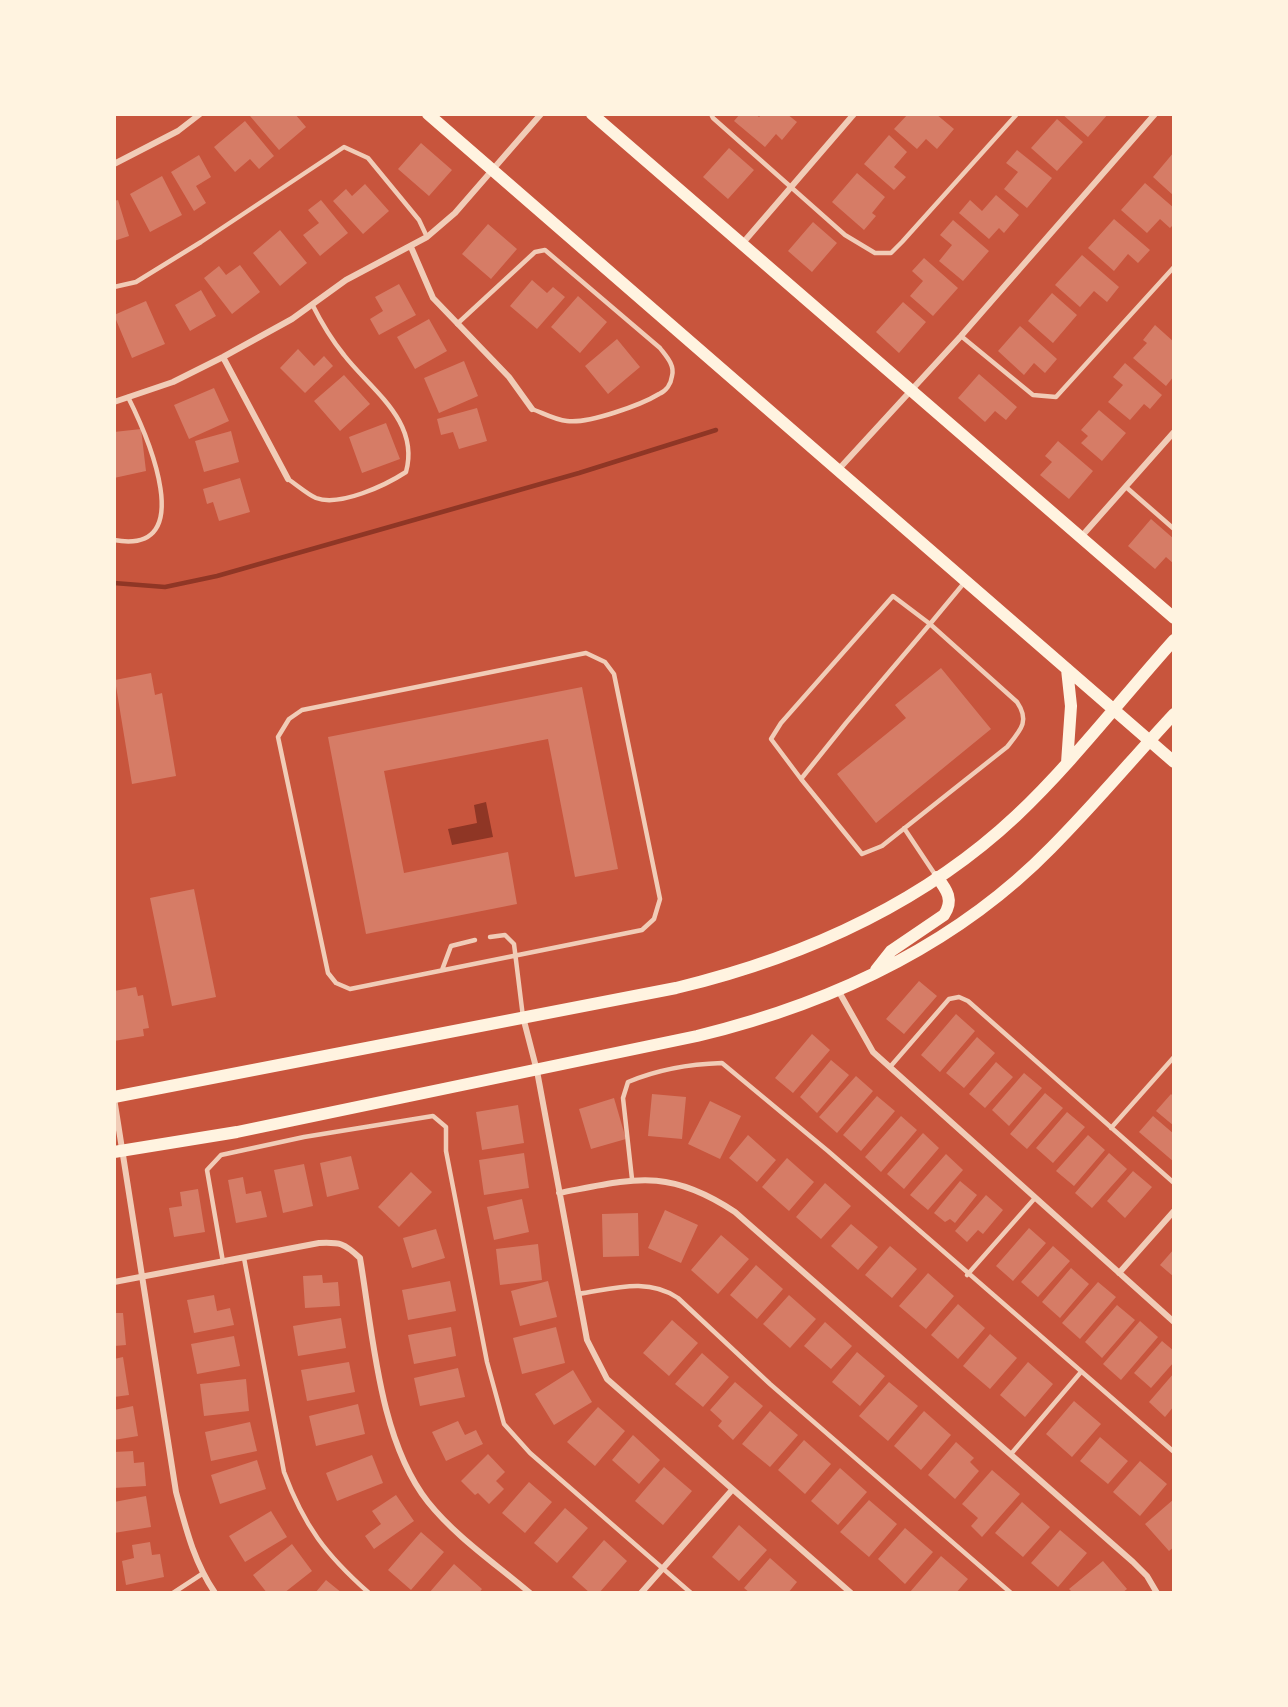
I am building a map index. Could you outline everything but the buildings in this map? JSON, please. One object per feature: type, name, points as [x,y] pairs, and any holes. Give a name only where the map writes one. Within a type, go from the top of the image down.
[{"type":"main road","points":[[428,114],[1174,762]]},
{"type":"main road","points":[[592,114],[1174,618]]},
{"type":"main road","points":[[114,1097],[666,990],[735,974],[842,933],[937,878],[1016,816],[1067,763],[1174,640]]},
{"type":"main road","points":[[1067,669],[1071,706],[1067,763]]},
{"type":"main road","points":[[118,1151],[237,1132],[537,1071],[760,1020],[838,990],[912,955],[989,904],[1051,849],[1174,714]]},
{"type":"main road","points":[[873,974],[891,951],[944,915],[949,908],[950,897],[937,878]]},
{"type":"street","points":[[114,164],[178,131],[200,114]]},
{"type":"street","points":[[114,402],[173,382],[223,357],[292,319],[346,280],[427,237],[456,213],[541,114]]},
{"type":"street","points":[[742,244],[854,114]]},
{"type":"street","points":[[838,470],[962,336],[1155,114]]},
{"type":"street","points":[[411,247],[433,298],[509,377],[532,409]]},
{"type":"street","points":[[223,357],[288,479]]},
{"type":"street","points":[[1081,537],[1174,432]]},
{"type":"street","points":[[838,990],[873,1052],[1174,1322]]},
{"type":"street","points":[[523,1017],[537,1071],[587,1340],[607,1379],[851,1593]]},
{"type":"street","points":[[114,1097],[118,1151],[143,1278],[176,1492],[192,1549],[202,1574],[215,1593]]},
{"type":"street","points":[[559,1193],[632,1179],[657,1179],[681,1184],[707,1194],[735,1212],[1133,1562],[1147,1576],[1157,1593]]},
{"type":"street","points":[[1119,1273],[1174,1211]]},
{"type":"street","points":[[114,1282],[319,1243],[339,1242],[349,1248],[360,1258],[388,1418],[405,1462],[429,1503],[456,1530],[530,1593]]},
{"type":"street","points":[[641,1593],[732,1490]]},
{"type":"lane","points":[[711,114],[845,235],[875,253],[891,253],[1017,114]]},
{"type":"lane","points":[[114,287],[136,282],[201,242],[344,147],[368,158],[419,220],[427,237]]},
{"type":"lane","points":[[457,324],[535,252],[545,250],[660,348],[671,362],[673,374],[668,386],[661,394],[641,403],[588,420],[567,422],[532,409]]},
{"type":"lane","points":[[962,336],[1033,395],[1056,397],[1174,267]]},
{"type":"lane","points":[[288,479],[317,498],[332,500],[369,490],[394,479],[406,472],[409,462],[397,414],[384,396],[344,356],[312,304]]},
{"type":"lane","points":[[114,540],[135,543],[147,538],[161,520],[161,489],[158,469],[128,397]]},
{"type":"lane","points":[[1126,487],[1174,529]]},
{"type":"lane","points":[[801,779],[965,580]]},
{"type":"lane","points":[[893,596],[930,624],[1017,702],[1025,713],[1024,727],[1007,747],[882,846],[862,854],[771,739],[781,723],[893,596]]},
{"type":"lane","points":[[586,653],[593,655],[606,662],[614,674],[660,899],[657,913],[642,930],[442,970],[350,988],[336,983],[328,974],[278,737],[280,731],[289,719],[302,710],[586,653]]},
{"type":"lane","points":[[904,828],[937,878]]},
{"type":"lane","points":[[490,938],[505,935],[514,944],[523,1017]]},
{"type":"lane","points":[[442,970],[451,946],[476,940]]},
{"type":"lane","points":[[890,1067],[950,999],[959,997],[968,1001],[1174,1183]]},
{"type":"lane","points":[[1111,1128],[1174,1057]]},
{"type":"lane","points":[[632,1179],[623,1098],[628,1082],[653,1072],[691,1064],[722,1063],[828,1151],[1174,1452]]},
{"type":"lane","points":[[223,1262],[207,1170],[221,1155],[304,1137],[432,1116],[446,1127],[446,1151],[487,1362],[504,1424],[530,1453],[691,1593]]},
{"type":"lane","points":[[968,1275],[1035,1198]]},
{"type":"lane","points":[[244,1258],[260,1356],[288,1483],[296,1505],[322,1547],[369,1593]]},
{"type":"lane","points":[[578,1294],[646,1285],[663,1288],[678,1298],[770,1384],[1011,1593]]},
{"type":"lane","points":[[1011,1454],[1081,1372]]},
{"type":"lane","points":[[173,1593],[202,1574]]},
{"type":"shaded area","points":[[486,802],[493,837],[452,845],[448,829],[477,823],[474,805]]},
{"type":"waterway","points":[[114,583],[165,587],[217,576],[579,473],[716,430]]}]
